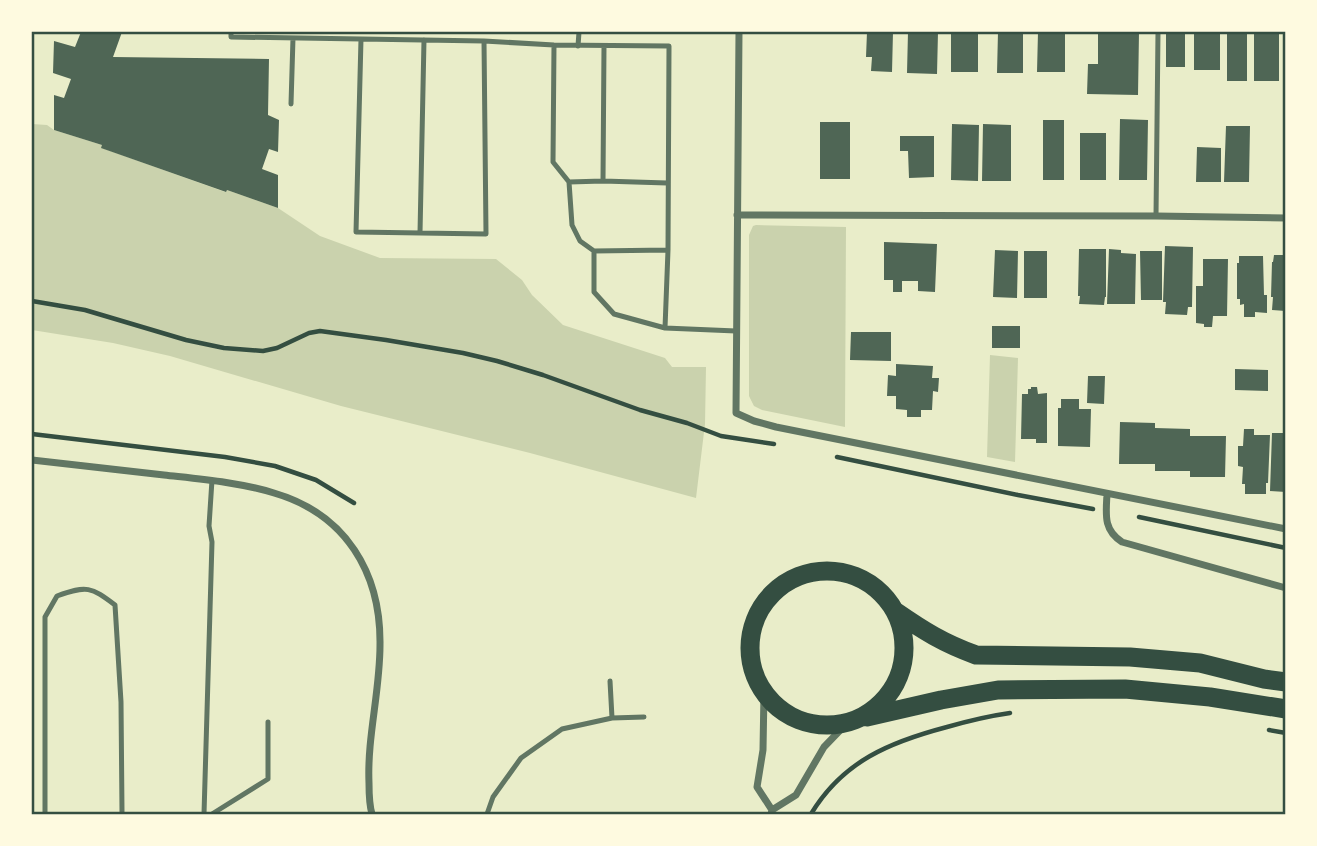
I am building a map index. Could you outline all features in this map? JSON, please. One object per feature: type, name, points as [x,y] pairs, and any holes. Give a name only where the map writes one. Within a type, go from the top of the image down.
[{"type":"highway","points":[[854,720],[877,707],[891,692],[901,673],[905,652],[903,631],[895,611],[883,594],[867,582],[848,573],[827,570],[806,573],[787,582],[771,595],[759,611],[752,631],[750,652],[754,673],[764,692],[778,707],[796,719],[817,725],[838,724],[998,690],[1125,689],[1210,697],[1286,709]]},
{"type":"highway","points":[[895,611],[931,636],[976,655],[1130,657],[1200,663],[1286,682]]},
{"type":"street","points":[[739,32],[736,413],[776,427],[1286,529]]},
{"type":"street","points":[[737,215],[1286,218]]},
{"type":"street","points":[[32,460],[212,480],[275,493],[310,508],[335,527],[357,552],[369,576],[381,622],[380,662],[368,771],[372,814]]},
{"type":"street","points":[[1107,494],[1106,522],[1115,538],[1122,542],[1286,588]]},
{"type":"street","points":[[764,692],[763,750],[757,787],[772,812],[796,795],[824,747],[854,720]]},
{"type":"lane","points":[[231,32],[231,37],[669,46],[665,328]]},
{"type":"lane","points":[[578,46],[579,32]]},
{"type":"lane","points":[[1156,216],[1158,32]]},
{"type":"lane","points":[[291,104],[293,38]]},
{"type":"lane","points":[[361,39],[356,232],[486,234],[484,41]]},
{"type":"lane","points":[[420,233],[424,40]]},
{"type":"lane","points":[[554,45],[553,162],[569,182],[572,225],[580,241],[594,251],[668,250]]},
{"type":"lane","points":[[603,181],[604,46]]},
{"type":"lane","points":[[569,182],[667,183]]},
{"type":"lane","points":[[594,251],[594,292],[614,314],[665,328],[736,331]]},
{"type":"lane","points":[[204,814],[212,480]]},
{"type":"lane","points":[[46,814],[45,617],[57,596],[75,589],[95,591],[116,606],[123,814]]},
{"type":"lane","points":[[610,681],[612,718]]},
{"type":"lane","points":[[487,814],[493,797],[521,758],[562,729],[612,718],[645,718]]},
{"type":"lane","points":[[212,814],[268,779],[268,722]]},
{"type":"path","points":[[32,301],[85,310],[186,340],[223,348],[263,351],[320,331],[463,353],[543,375],[721,436],[776,444]]},
{"type":"path","points":[[32,434],[225,457],[275,467],[316,480],[354,503]]},
{"type":"path","points":[[829,455],[1051,502]]},
{"type":"path","points":[[1134,516],[1286,548]]},
{"type":"path","points":[[811,814],[833,784],[855,764],[881,750],[920,734],[1020,711]]},
{"type":"path","points":[[1256,727],[1286,733]]},
{"type":"green space","points":[[32,124],[47,125],[54,130],[102,145],[102,148],[278,208],[320,236],[380,258],[496,259],[522,280],[532,295],[563,325],[665,358],[672,367],[706,367],[705,424],[696,498],[341,406],[170,356],[113,343],[32,330]]},
{"type":"green space","points":[[756,225],[846,227],[845,427],[762,410],[754,406],[749,396],[749,235]]},
{"type":"green space","points":[[990,355],[1018,358],[1015,462],[987,457]]},
{"type":"building","points":[[81,32],[122,32],[113,57],[269,59],[268,115],[279,120],[278,152],[269,149],[262,169],[278,175],[278,208],[54,130],[54,95],[64,98],[71,79],[53,73],[54,41],[75,47]]},
{"type":"building","points":[[867,32],[893,32],[892,72],[871,71],[872,57],[866,57]]},
{"type":"building","points":[[908,32],[938,32],[937,74],[907,73]]},
{"type":"building","points":[[951,32],[978,32],[978,72],[951,72]]},
{"type":"building","points":[[998,32],[1023,32],[1023,73],[997,73]]},
{"type":"building","points":[[1038,32],[1065,32],[1065,72],[1037,72]]},
{"type":"building","points":[[1098,32],[1139,32],[1138,95],[1087,94],[1088,64],[1098,64]]},
{"type":"building","points":[[1166,32],[1185,32],[1185,67],[1166,67]]},
{"type":"building","points":[[1194,32],[1220,32],[1220,70],[1194,70]]},
{"type":"building","points":[[1227,32],[1247,32],[1247,81],[1227,81]]},
{"type":"building","points":[[1254,32],[1279,32],[1279,81],[1254,81]]},
{"type":"building","points":[[1120,119],[1148,120],[1147,180],[1119,180]]},
{"type":"building","points":[[1043,120],[1064,120],[1064,180],[1043,180]]},
{"type":"building","points":[[820,122],[850,122],[850,179],[820,179]]},
{"type":"building","points":[[952,124],[979,125],[978,181],[951,180]]},
{"type":"building","points":[[983,124],[1011,125],[1011,181],[982,181]]},
{"type":"building","points":[[1226,126],[1250,126],[1249,182],[1224,182]]},
{"type":"building","points":[[1080,133],[1106,133],[1106,180],[1080,180]]},
{"type":"building","points":[[900,136],[934,136],[934,177],[909,178],[908,151],[900,151]]},
{"type":"building","points":[[1197,147],[1221,148],[1221,182],[1196,182]]},
{"type":"building","points":[[884,242],[937,244],[935,292],[918,291],[918,281],[902,281],[902,292],[893,292],[893,280],[884,280]]},
{"type":"building","points":[[1165,246],[1193,247],[1192,307],[1188,307],[1187,315],[1165,314]]},
{"type":"building","points":[[1079,249],[1106,249],[1104,305],[1079,304]]},
{"type":"building","points":[[1109,249],[1136,254],[1135,304],[1107,304]]},
{"type":"building","points":[[995,250],[1018,251],[1017,298],[993,297]]},
{"type":"building","points":[[1024,251],[1047,251],[1047,298],[1024,298]]},
{"type":"building","points":[[1140,251],[1162,251],[1162,300],[1141,300]]},
{"type":"building","points":[[1274,255],[1286,255],[1286,311],[1272,310]]},
{"type":"building","points":[[1239,256],[1263,256],[1267,313],[1255,312],[1255,317],[1244,317],[1244,304],[1240,305],[1240,299],[1237,299]]},
{"type":"building","points":[[1203,259],[1228,259],[1227,316],[1213,316],[1212,327],[1196,323],[1196,286],[1203,286]]},
{"type":"building","points":[[992,326],[1020,326],[1020,348],[992,348]]},
{"type":"building","points":[[851,332],[891,332],[891,361],[850,360]]},
{"type":"building","points":[[896,364],[933,366],[932,378],[939,378],[938,392],[933,391],[932,410],[921,410],[921,417],[907,417],[907,410],[896,409],[896,396],[887,396],[888,375],[896,376]]},
{"type":"building","points":[[1235,369],[1268,370],[1268,391],[1235,390]]},
{"type":"building","points":[[1088,376],[1105,376],[1104,404],[1087,403]]},
{"type":"building","points":[[1031,387],[1037,387],[1038,394],[1047,393],[1047,443],[1036,443],[1036,439],[1021,439],[1022,394],[1028,394]]},
{"type":"building","points":[[1061,399],[1079,399],[1079,409],[1091,409],[1090,447],[1058,446],[1058,408],[1061,408]]},
{"type":"building","points":[[1120,422],[1155,423],[1155,428],[1190,429],[1190,436],[1226,436],[1225,477],[1190,477],[1190,471],[1155,471],[1155,464],[1119,464]]},
{"type":"building","points":[[1283,427],[1286,427],[1286,492],[1270,491],[1272,433],[1283,433]]},
{"type":"building","points":[[1244,429],[1254,429],[1254,435],[1270,435],[1266,494],[1245,494],[1245,484],[1242,484],[1243,467],[1238,466],[1238,446],[1243,446]]}]
